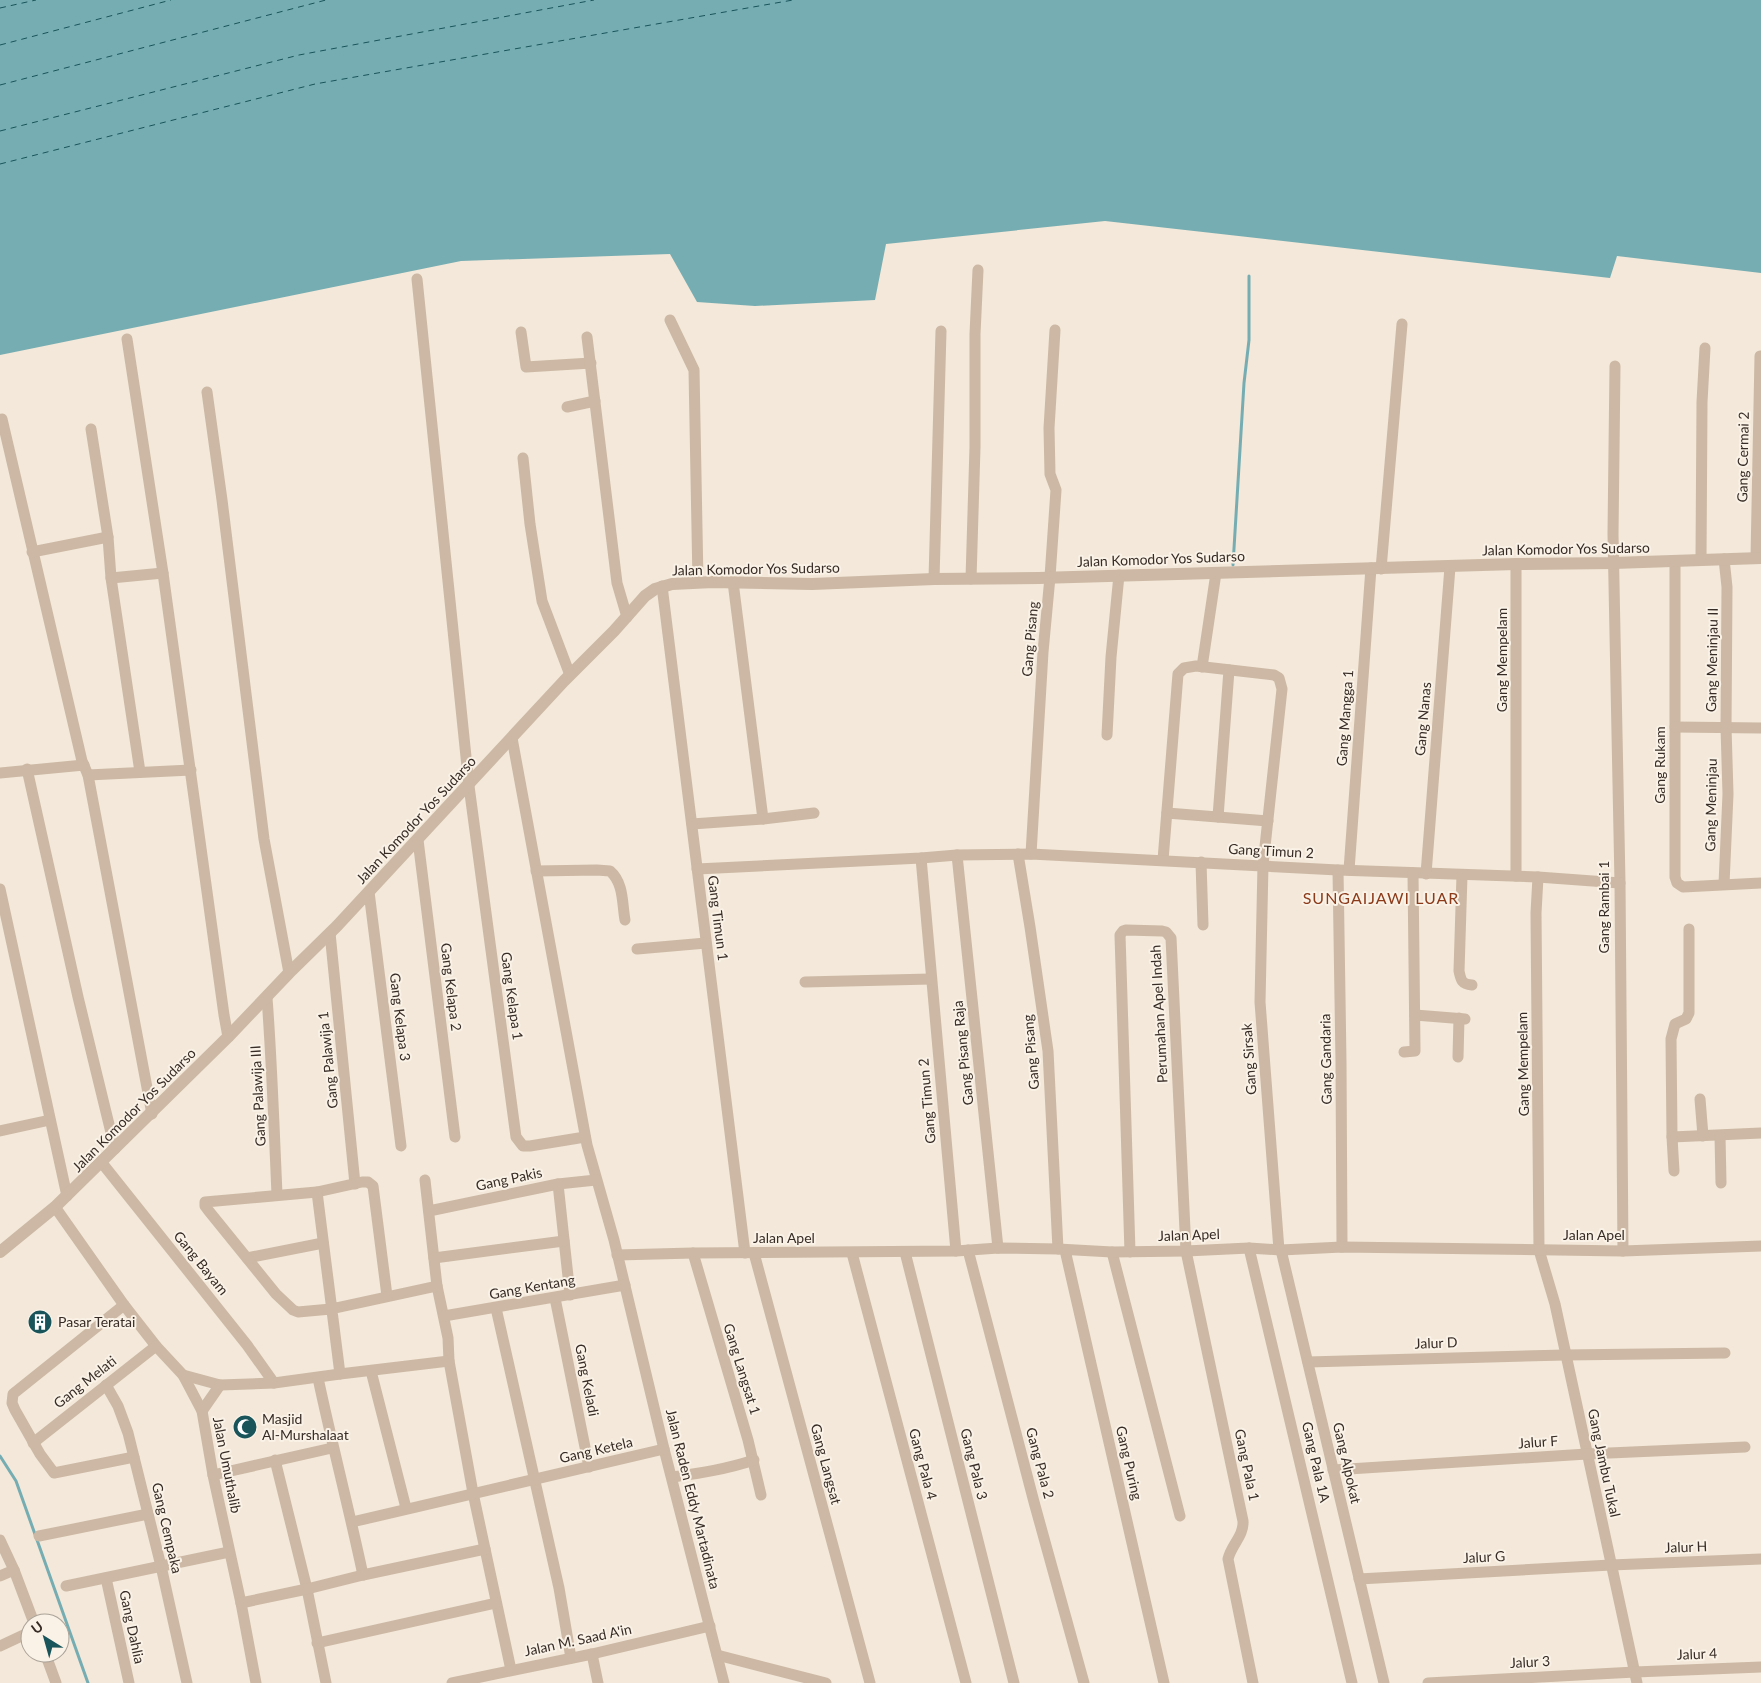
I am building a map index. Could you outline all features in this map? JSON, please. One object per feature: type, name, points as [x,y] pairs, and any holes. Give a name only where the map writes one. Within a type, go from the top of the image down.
[{"type":"street","points":[[971,579],[975,447],[975,334],[978,270]]},
{"type":"street","points":[[417,279],[469,786]]},
{"type":"street","points":[[670,320],[690,359],[694,375],[698,582]]},
{"type":"street","name":"Gang Mangga 1","points":[[1344,870],[1402,324]]},
{"type":"street","name":"Gang Pisang","points":[[1031,854],[1043,652],[1056,490],[1050,474],[1049,428],[1055,330]]},
{"type":"street","points":[[934,578],[941,331]]},
{"type":"street","points":[[521,332],[526,368],[591,363]]},
{"type":"street","points":[[586,336],[591,363],[617,583],[627,617]]},
{"type":"street","points":[[127,339],[163,573],[228,1037]]},
{"type":"street","points":[[1701,560],[1702,402],[1706,348]]},
{"type":"street","name":"Gang Cermai 2","points":[[1759,558],[1760,356]]},
{"type":"street","name":"Gang Rambai 1","points":[[1615,366],[1614,564],[1620,883],[1619,982],[1623,1251]]},
{"type":"street","points":[[207,392],[264,839],[289,973]]},
{"type":"street","points":[[567,407],[595,401]]},
{"type":"street","points":[[2,419],[32,552],[86,770],[152,1114]]},
{"type":"street","points":[[92,429],[108,537],[111,578],[140,772]]},
{"type":"street","points":[[523,458],[530,524],[542,601],[570,675]]},
{"type":"street","points":[[32,552],[108,537]]},
{"type":"street","name":"Jalan Komodor Yos Sudarso","points":[[0,1252],[55,1207],[152,1114],[330,933],[645,596],[662,586],[698,582],[812,584],[934,578],[1119,576],[1516,564],[1614,564],[1759,558]]},
{"type":"street","name":"Gang Meninjau II","points":[[1724,559],[1728,630],[1726,727],[1761,728]]},
{"type":"street","name":"Gang Rukam","points":[[1675,561],[1674,872],[1677,883],[1683,887],[1761,883]]},
{"type":"street","name":"Gang Mempelam","points":[[1516,564],[1516,876]]},
{"type":"street","name":"Gang Nanas","points":[[1426,874],[1450,567]]},
{"type":"street","points":[[111,578],[163,573]]},
{"type":"street","points":[[1202,667],[1216,573]]},
{"type":"street","points":[[1107,735],[1111,657],[1119,576]]},
{"type":"street","points":[[733,582],[763,819]]},
{"type":"street","name":"Gang Timun 1","points":[[662,586],[706,944],[749,1253]]},
{"type":"street","points":[[1164,860],[1178,674],[1184,668],[1202,667],[1230,670],[1218,817]]},
{"type":"street","name":"Gang Sirsak","points":[[1230,670],[1274,674],[1279,678],[1282,689],[1263,865],[1260,1002],[1280,1250]]},
{"type":"street","points":[[1675,727],[1726,727]]},
{"type":"street","name":"Gang Meninjau","points":[[1724,884],[1728,794],[1726,727]]},
{"type":"street","name":"Jalan Raden Eddy Martadinata","points":[[512,738],[585,1137],[614,1240],[664,1449],[673,1477],[679,1509],[724,1683]]},
{"type":"street","points":[[0,773],[27,769],[140,772],[191,770]]},
{"type":"street","points":[[27,769],[78,997],[115,1149]]},
{"type":"street","name":"Gang Kelapa 1","points":[[469,786],[516,1137],[523,1146],[530,1146],[585,1137]]},
{"type":"street","points":[[692,824],[763,819],[814,812]]},
{"type":"street","points":[[1167,814],[1268,821]]},
{"type":"street","name":"Gang Kelapa 2","points":[[418,840],[455,1137]]},
{"type":"street","name":"Gang Pisang","points":[[1018,854],[1048,1051],[1061,1249]]},
{"type":"street","name":"Gang Timun 2","points":[[697,868],[957,855],[1031,854],[1426,874],[1538,877],[1620,883]]},
{"type":"street","name":"Gang Pisang Raja","points":[[957,855],[998,1248]]},
{"type":"street","name":"Gang Timun 2","points":[[920,858],[956,1251]]},
{"type":"street","points":[[1201,862],[1203,926]]},
{"type":"street","name":"Gang Gandaria","points":[[1342,1247],[1344,870]]},
{"type":"street","points":[[536,871],[610,871],[618,879],[620,885],[625,920]]},
{"type":"street","points":[[1404,1052],[1416,1051],[1413,873]]},
{"type":"street","points":[[1462,875],[1459,971],[1462,982],[1472,985]]},
{"type":"street","name":"Gang Mempelam","points":[[1538,877],[1536,923],[1539,1250]]},
{"type":"street","points":[[0,889],[67,1196]]},
{"type":"street","name":"Gang Kelapa 3","points":[[369,892],[401,1146]]},
{"type":"street","points":[[1674,1171],[1671,1039],[1675,1024],[1686,1019],[1689,1014],[1688,929]]},
{"type":"street","name":"Perumahan Apel Indah","points":[[1130,1252],[1119,938],[1121,933],[1126,930],[1162,931],[1166,932],[1171,938],[1186,1252]]},
{"type":"street","name":"Gang Palawija 1","points":[[330,933],[355,1184]]},
{"type":"street","points":[[637,949],[706,944]]},
{"type":"street","points":[[805,982],[931,979]]},
{"type":"street","name":"Gang Palawija III","points":[[267,998],[273,1070],[273,1108],[278,1194]]},
{"type":"street","points":[[1415,1015],[1462,1019],[1458,1057]]},
{"type":"street","points":[[1700,1099],[1703,1136]]},
{"type":"street","points":[[0,1131],[50,1120]]},
{"type":"street","points":[[1672,1137],[1761,1133]]},
{"type":"street","points":[[1720,1136],[1721,1183]]},
{"type":"street","name":"Gang Bayam","points":[[102,1163],[247,1344],[274,1383]]},
{"type":"street","points":[[425,1180],[437,1286],[448,1338],[449,1361],[473,1493],[511,1670]]},
{"type":"street","name":"Gang Pakis","points":[[429,1211],[558,1184],[596,1180]]},
{"type":"street","points":[[387,1296],[374,1191],[373,1186],[368,1182],[317,1192],[205,1202],[208,1210],[276,1294],[293,1310],[298,1312],[331,1309],[437,1286]]},
{"type":"street","points":[[558,1184],[570,1296]]},
{"type":"street","points":[[317,1192],[340,1374]]},
{"type":"street","name":"Jalan Umuthalib","points":[[55,1207],[124,1305],[156,1346],[183,1375],[202,1410],[213,1475],[241,1603],[256,1683]]},
{"type":"street","points":[[434,1258],[564,1241]]},
{"type":"street","points":[[247,1258],[323,1243]]},
{"type":"street","name":"Jalan Apel","points":[[617,1255],[852,1253],[956,1251],[998,1248],[1112,1252],[1186,1252],[1249,1248],[1280,1250],[1342,1247],[1623,1251],[1761,1246]]},
{"type":"street","name":"Gang Pala 1A","points":[[1249,1248],[1352,1683]]},
{"type":"street","name":"Gang Puring","points":[[1061,1249],[1164,1683]]},
{"type":"street","name":"Gang Pala 2","points":[[968,1250],[1084,1683]]},
{"type":"street","name":"Gang Alpokat","points":[[1280,1250],[1384,1683]]},
{"type":"street","name":"Gang Jambu Tukal","points":[[1539,1250],[1555,1304],[1636,1677]]},
{"type":"street","name":"Gang Pala 3","points":[[905,1252],[1014,1683]]},
{"type":"street","points":[[1112,1252],[1180,1516]]},
{"type":"street","name":"Gang Pala 1","points":[[1186,1252],[1243,1520],[1242,1531],[1228,1559],[1254,1683]]},
{"type":"street","name":"Gang Langsat 1","points":[[693,1253],[754,1460],[761,1495]]},
{"type":"street","name":"Gang Langsat","points":[[749,1253],[870,1683]]},
{"type":"street","name":"Gang Pala 4","points":[[852,1253],[966,1683]]},
{"type":"street","name":"Gang Kentang","points":[[444,1316],[570,1296],[625,1285]]},
{"type":"street","name":"Gang Keladi","points":[[555,1298],[589,1467]]},
{"type":"street","points":[[124,1305],[13,1394],[12,1403],[33,1443],[56,1474],[134,1457]]},
{"type":"street","points":[[496,1308],[558,1588],[571,1658]]},
{"type":"street","name":"Gang Melati","points":[[33,1443],[156,1346]]},
{"type":"street","name":"Jalur D","points":[[1308,1362],[1725,1353]]},
{"type":"street","points":[[183,1375],[220,1385],[274,1383],[449,1361]]},
{"type":"street","points":[[371,1371],[406,1508]]},
{"type":"street","points":[[318,1378],[332,1448],[352,1522],[363,1575]]},
{"type":"street","name":"Gang Cempaka","points":[[106,1385],[125,1422],[161,1566],[186,1683]]},
{"type":"street","points":[[202,1410],[220,1385]]},
{"type":"street","name":"Jalur F","points":[[1333,1470],[1587,1454],[1745,1447]]},
{"type":"street","points":[[213,1475],[332,1448]]},
{"type":"street","name":"Gang Ketela","points":[[352,1522],[664,1449]]},
{"type":"street","points":[[275,1460],[307,1589],[326,1683]]},
{"type":"street","points":[[673,1477],[711,1472],[754,1460]]},
{"type":"street","points":[[39,1536],[148,1514]]},
{"type":"street","points":[[0,1540],[30,1613]]},
{"type":"street","points":[[241,1603],[485,1549]]},
{"type":"street","points":[[66,1586],[229,1552]]},
{"type":"street","name":"Jalur H","points":[[1611,1565],[1761,1558]]},
{"type":"street","name":"Jalur G","points":[[1359,1579],[1611,1565]]},
{"type":"street","points":[[0,1576],[14,1570]]},
{"type":"street","name":"Gang Dahlia","points":[[106,1578],[129,1683]]},
{"type":"street","points":[[317,1643],[496,1603]]},
{"type":"street","name":"Jalan M. Saad A'in","points":[[452,1683],[592,1654],[710,1626]]},
{"type":"street","points":[[0,1646],[20,1637]]},
{"type":"street","points":[[592,1654],[598,1683]]},
{"type":"street","points":[[717,1655],[826,1683]]},
{"type":"street","points":[[49,1663],[56,1683]]},
{"type":"street","name":"Jalur 4","points":[[1636,1677],[1761,1667]]},
{"type":"street","name":"Jalur 3","points":[[1428,1683],[1636,1677]]},
{"type":"water","points":[[0,0],[1761,0],[1761,273],[1617,256],[1610,278],[1105,221],[886,244],[875,300],[755,306],[697,302],[670,254],[461,261],[0,355]]},
{"type":"waterway","points":[[1233,565],[1244,383],[1249,340],[1249,276]]},
{"type":"waterway","points":[[0,1456],[16,1481],[88,1683]]},
{"type":"ferry route","points":[[0,8],[36,0]]},
{"type":"ferry route","points":[[0,45],[171,0]]},
{"type":"ferry route","points":[[0,85],[326,0]]},
{"type":"ferry route","points":[[0,131],[299,55],[594,0]]},
{"type":"ferry route","points":[[0,164],[315,84],[793,0]]},
{"type":"place","name":"Pasar Teratai","points":[[40,1322]]},
{"type":"place","name":"Masjid Al-Murshalaat","points":[[245,1427]]},
{"type":"district","name":"SUNGAIJAWI LUAR","points":[[1381,898]]}]
